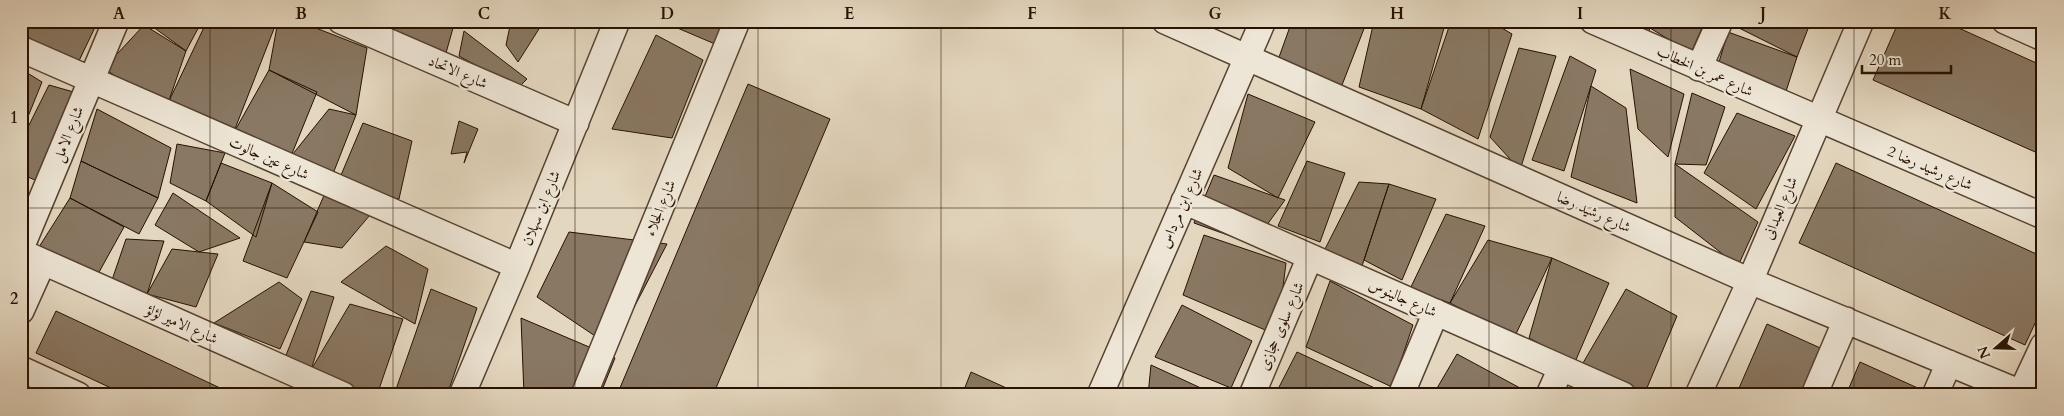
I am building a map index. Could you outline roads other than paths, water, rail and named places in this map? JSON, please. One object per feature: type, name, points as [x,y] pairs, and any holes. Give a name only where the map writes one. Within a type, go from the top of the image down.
[{"type":"street","name":"شارع الامل","points":[[21,248],[116,21]]},
{"type":"street","name":"شارع الاتحاد","points":[[341,21],[576,123]]},
{"type":"street","name":"شارع ابن سهلان","points":[[462,395],[617,21]]},
{"type":"street","name":"شارع الجلاء","points":[[584,395],[737,21]]},
{"type":"street","name":"شارع رشيد رضا","points":[[1165,21],[1750,281],[2023,394]]},
{"type":"street","name":"شارع ابن مرداس","points":[[1100,395],[1263,21]]},
{"type":"street","name":"شارع عمر بن الخطاب","points":[[1593,21],[1818,120]]},
{"type":"street","points":[[1699,68],[1720,21]]},
{"type":"street","name":"شارع العبدانى","points":[[1698,395],[1750,281],[1861,21]]},
{"type":"street","points":[[2005,21],[2043,38]]},
{"type":"street","name":"شارع عين جالوت","points":[[21,49],[517,266]]},
{"type":"street","name":"شارع رشيد رضا 2","points":[[1818,120],[2043,216]]},
{"type":"street","name":"شارع جالينوس","points":[[1184,201],[1623,395]]},
{"type":"street","name":"شارع سلوى حجازى","points":[[1252,395],[1310,256]]},
{"type":"street","points":[[21,311],[32,257]]},
{"type":"street","name":"شارع الامير لؤلؤ","points":[[32,257],[343,395]]},
{"type":"street","points":[[1401,395],[1436,312]]},
{"type":"street","points":[[1814,395],[1846,320]]},
{"type":"street","points":[[2023,394],[2043,346]]},
{"type":"street","points":[[1935,395],[1949,363]]},
{"type":"street","points":[[1549,395],[1561,368]]},
{"type":"street","points":[[21,369],[78,395]]}]
